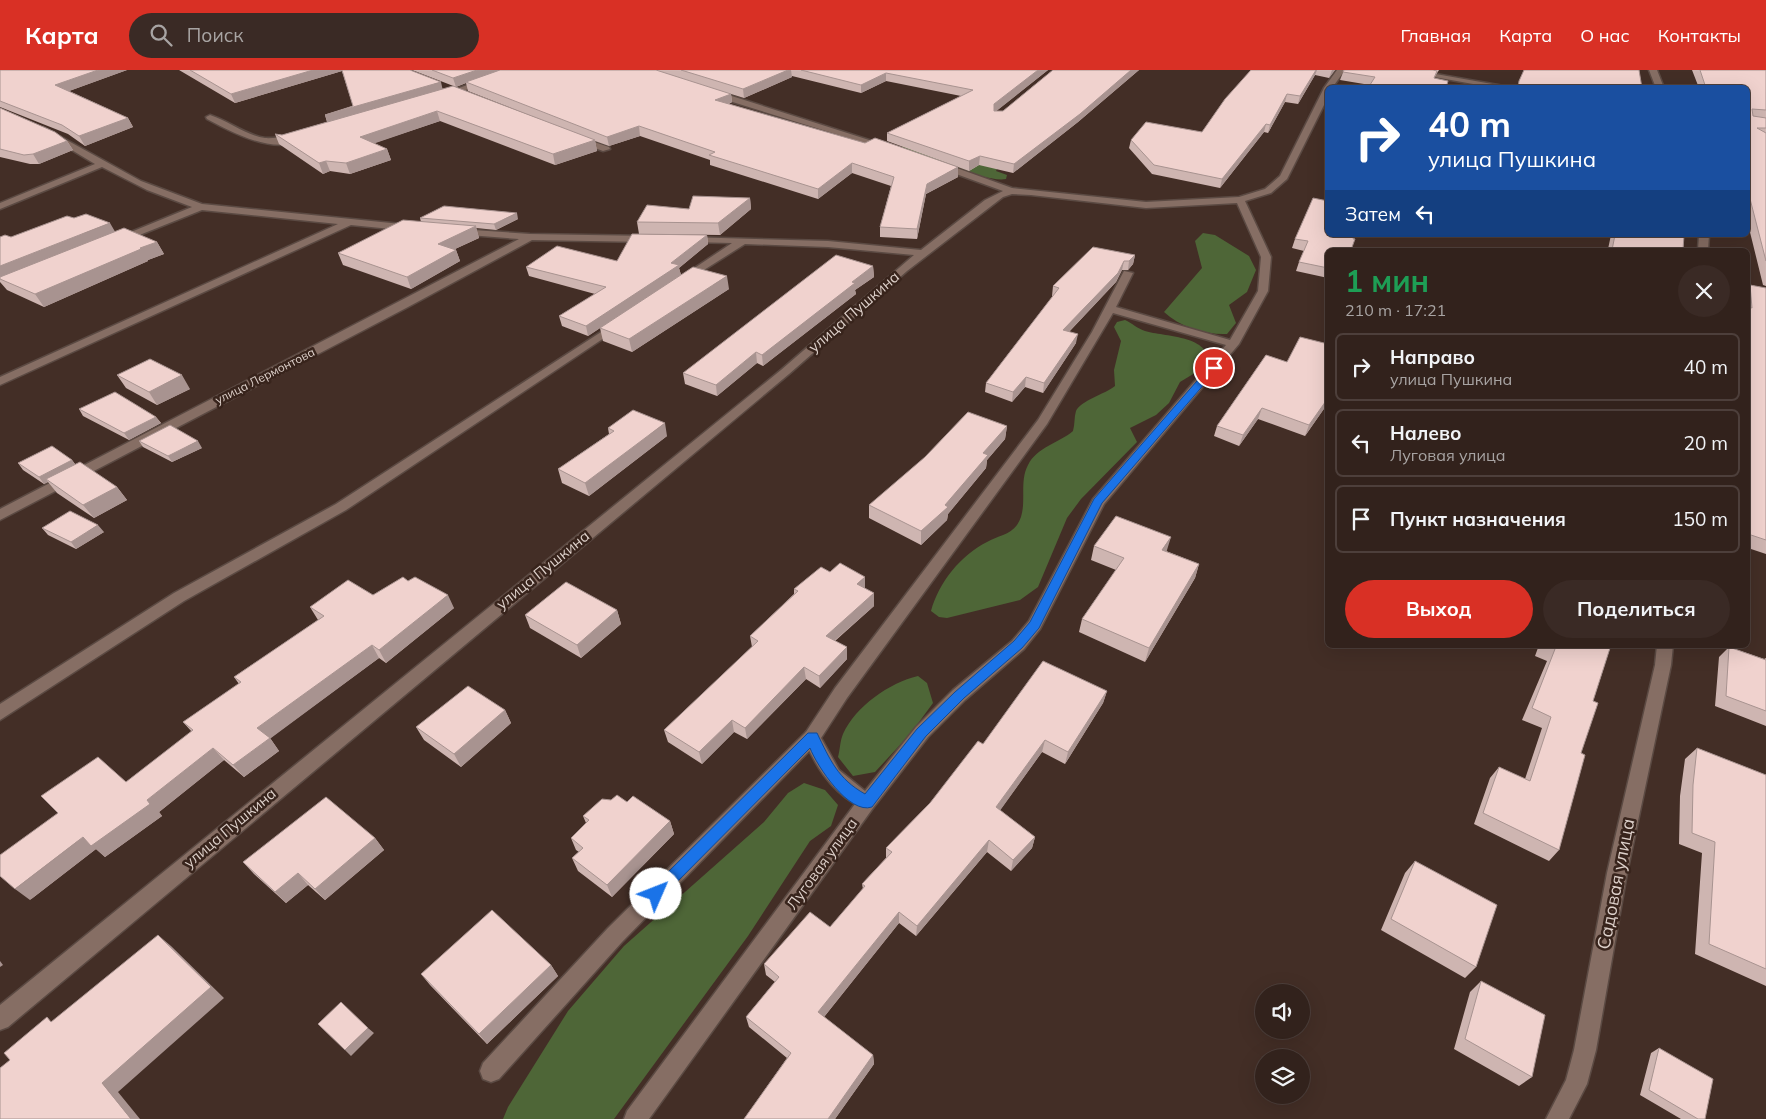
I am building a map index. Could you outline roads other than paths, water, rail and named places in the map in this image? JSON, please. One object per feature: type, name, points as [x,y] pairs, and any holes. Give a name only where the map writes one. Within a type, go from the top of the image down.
[{"type":"street","points":[[435,97],[517,70]]},
{"type":"street","points":[[1330,85],[1341,70]]},
{"type":"street","points":[[1400,70],[1493,85]]},
{"type":"street","points":[[1653,70],[1659,85]]},
{"type":"street","points":[[436,85],[463,95]]},
{"type":"street","points":[[703,90],[899,151]]},
{"type":"street","points":[[1240,200],[1268,190],[1284,177],[1325,94]]},
{"type":"street","points":[[210,117],[243,136],[260,141],[279,142],[302,138]]},
{"type":"street","points":[[32,124],[64,138],[102,164],[181,202],[201,207],[420,229]]},
{"type":"street","points":[[570,135],[606,149]]},
{"type":"street","points":[[933,162],[1011,191]]},
{"type":"street","points":[[0,206],[102,164]]},
{"type":"street","name":"улица Пушкина","points":[[0,1019],[785,372],[924,253],[988,202],[1011,191],[1175,205],[1240,200]]},
{"type":"street","name":"Луговая улица","points":[[635,1119],[867,802],[922,732],[959,695],[1018,645],[1035,625],[1098,502],[1234,344],[1263,291],[1266,257],[1240,200]]},
{"type":"street","points":[[105,246],[201,207]]},
{"type":"street","points":[[0,381],[348,222]]},
{"type":"street","points":[[446,231],[530,237],[656,239]]},
{"type":"street","name":"улица Лермонтова","points":[[0,515],[404,305],[530,237]]},
{"type":"street","points":[[676,239],[744,240],[924,253]]},
{"type":"street","points":[[677,284],[744,240]]},
{"type":"street","points":[[491,1072],[616,935],[812,737],[840,693],[1043,421],[1110,309],[1128,273]]},
{"type":"street","points":[[1110,309],[1234,344]]},
{"type":"street","points":[[0,713],[180,597],[341,507],[627,318]]},
{"type":"street","name":"Садовая улица","points":[[1557,1119],[1576,1084],[1586,1050],[1617,874],[1665,648]]},
{"type":"street","points":[[812,737],[819,755],[829,771],[847,791],[867,802]]}]
